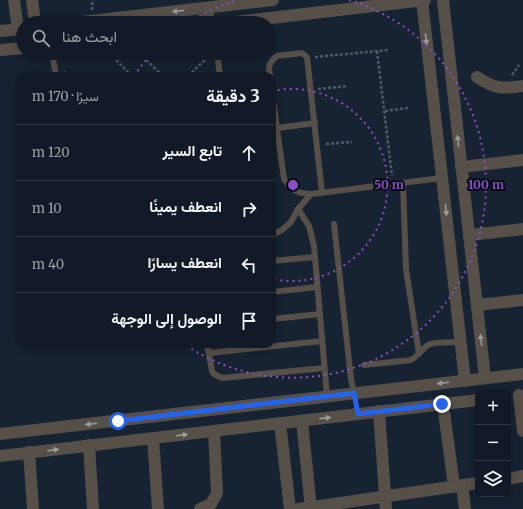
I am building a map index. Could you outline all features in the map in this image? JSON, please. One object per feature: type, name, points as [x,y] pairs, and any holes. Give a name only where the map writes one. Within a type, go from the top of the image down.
[{"type":"street","points":[[14,0],[17,16]]},
{"type":"street","points":[[32,0],[34,16]]},
{"type":"street","points":[[136,16],[273,0]]},
{"type":"street","points":[[422,0],[465,381]]},
{"type":"street","points":[[276,17],[425,0]]},
{"type":"street","points":[[443,0],[485,378]]},
{"type":"street","points":[[207,8],[208,16]]},
{"type":"street","points":[[0,31],[16,29]]},
{"type":"street","points":[[0,50],[16,49]]},
{"type":"street","points":[[477,77],[488,85],[502,88],[523,86]]},
{"type":"street","points":[[461,167],[523,160]]},
{"type":"street","points":[[443,181],[463,181]]},
{"type":"street","points":[[469,235],[523,229]]},
{"type":"street","points":[[477,305],[523,300]]},
{"type":"street","points":[[0,434],[523,374]]},
{"type":"street","points":[[354,393],[358,414]]},
{"type":"street","points":[[517,395],[523,431]]},
{"type":"street","points":[[0,456],[475,400]]},
{"type":"street","points":[[442,404],[458,486],[465,509]]},
{"type":"street","points":[[379,411],[386,509]]},
{"type":"street","points":[[118,421],[121,442]]},
{"type":"street","points":[[302,421],[307,508],[475,483]]},
{"type":"street","points":[[280,423],[290,509]]},
{"type":"street","points":[[200,509],[211,504],[217,493],[214,431]]},
{"type":"street","points":[[153,438],[158,509]]},
{"type":"street","points":[[89,445],[94,509]]},
{"type":"street","points":[[29,452],[33,509]]},
{"type":"street","points":[[511,478],[523,476]]},
{"type":"lane","points":[[276,57],[302,53],[307,57],[322,193]]},
{"type":"lane","points":[[53,60],[55,72]]},
{"type":"lane","points":[[218,60],[219,72]]},
{"type":"lane","points":[[269,72],[268,68],[273,60]]},
{"type":"lane","points":[[276,121],[284,180],[295,191],[303,194],[403,183],[443,181]]},
{"type":"lane","points":[[277,128],[315,123]]},
{"type":"lane","points":[[403,183],[406,269],[419,354]]},
{"type":"lane","points":[[276,232],[291,222],[298,209],[311,194]]},
{"type":"lane","points":[[298,209],[309,226],[314,246],[327,396]]},
{"type":"lane","points":[[334,224],[351,379],[354,393]]},
{"type":"lane","points":[[276,261],[315,257]]},
{"type":"lane","points":[[276,292],[317,287]]},
{"type":"lane","points":[[276,319],[320,314]]},
{"type":"lane","points":[[276,346],[322,341]]},
{"type":"lane","points":[[364,364],[411,360],[427,346],[433,344],[461,342]]},
{"type":"lane","points":[[208,348],[212,371],[214,374],[222,378],[324,368]]},
{"type":"lane","points":[[209,353],[256,348]]},
{"type":"path","points":[[307,57],[388,50]]},
{"type":"path","points":[[377,51],[393,184]]},
{"type":"path","points":[[116,60],[128,72]]},
{"type":"path","points":[[146,60],[159,72]]},
{"type":"path","points":[[192,72],[205,60]]},
{"type":"path","points":[[311,90],[347,86]]},
{"type":"path","points":[[385,111],[408,108]]},
{"type":"path","points":[[317,145],[352,142]]},
{"type":"route","points":[[118,421],[354,393],[358,414],[442,404]]}]
